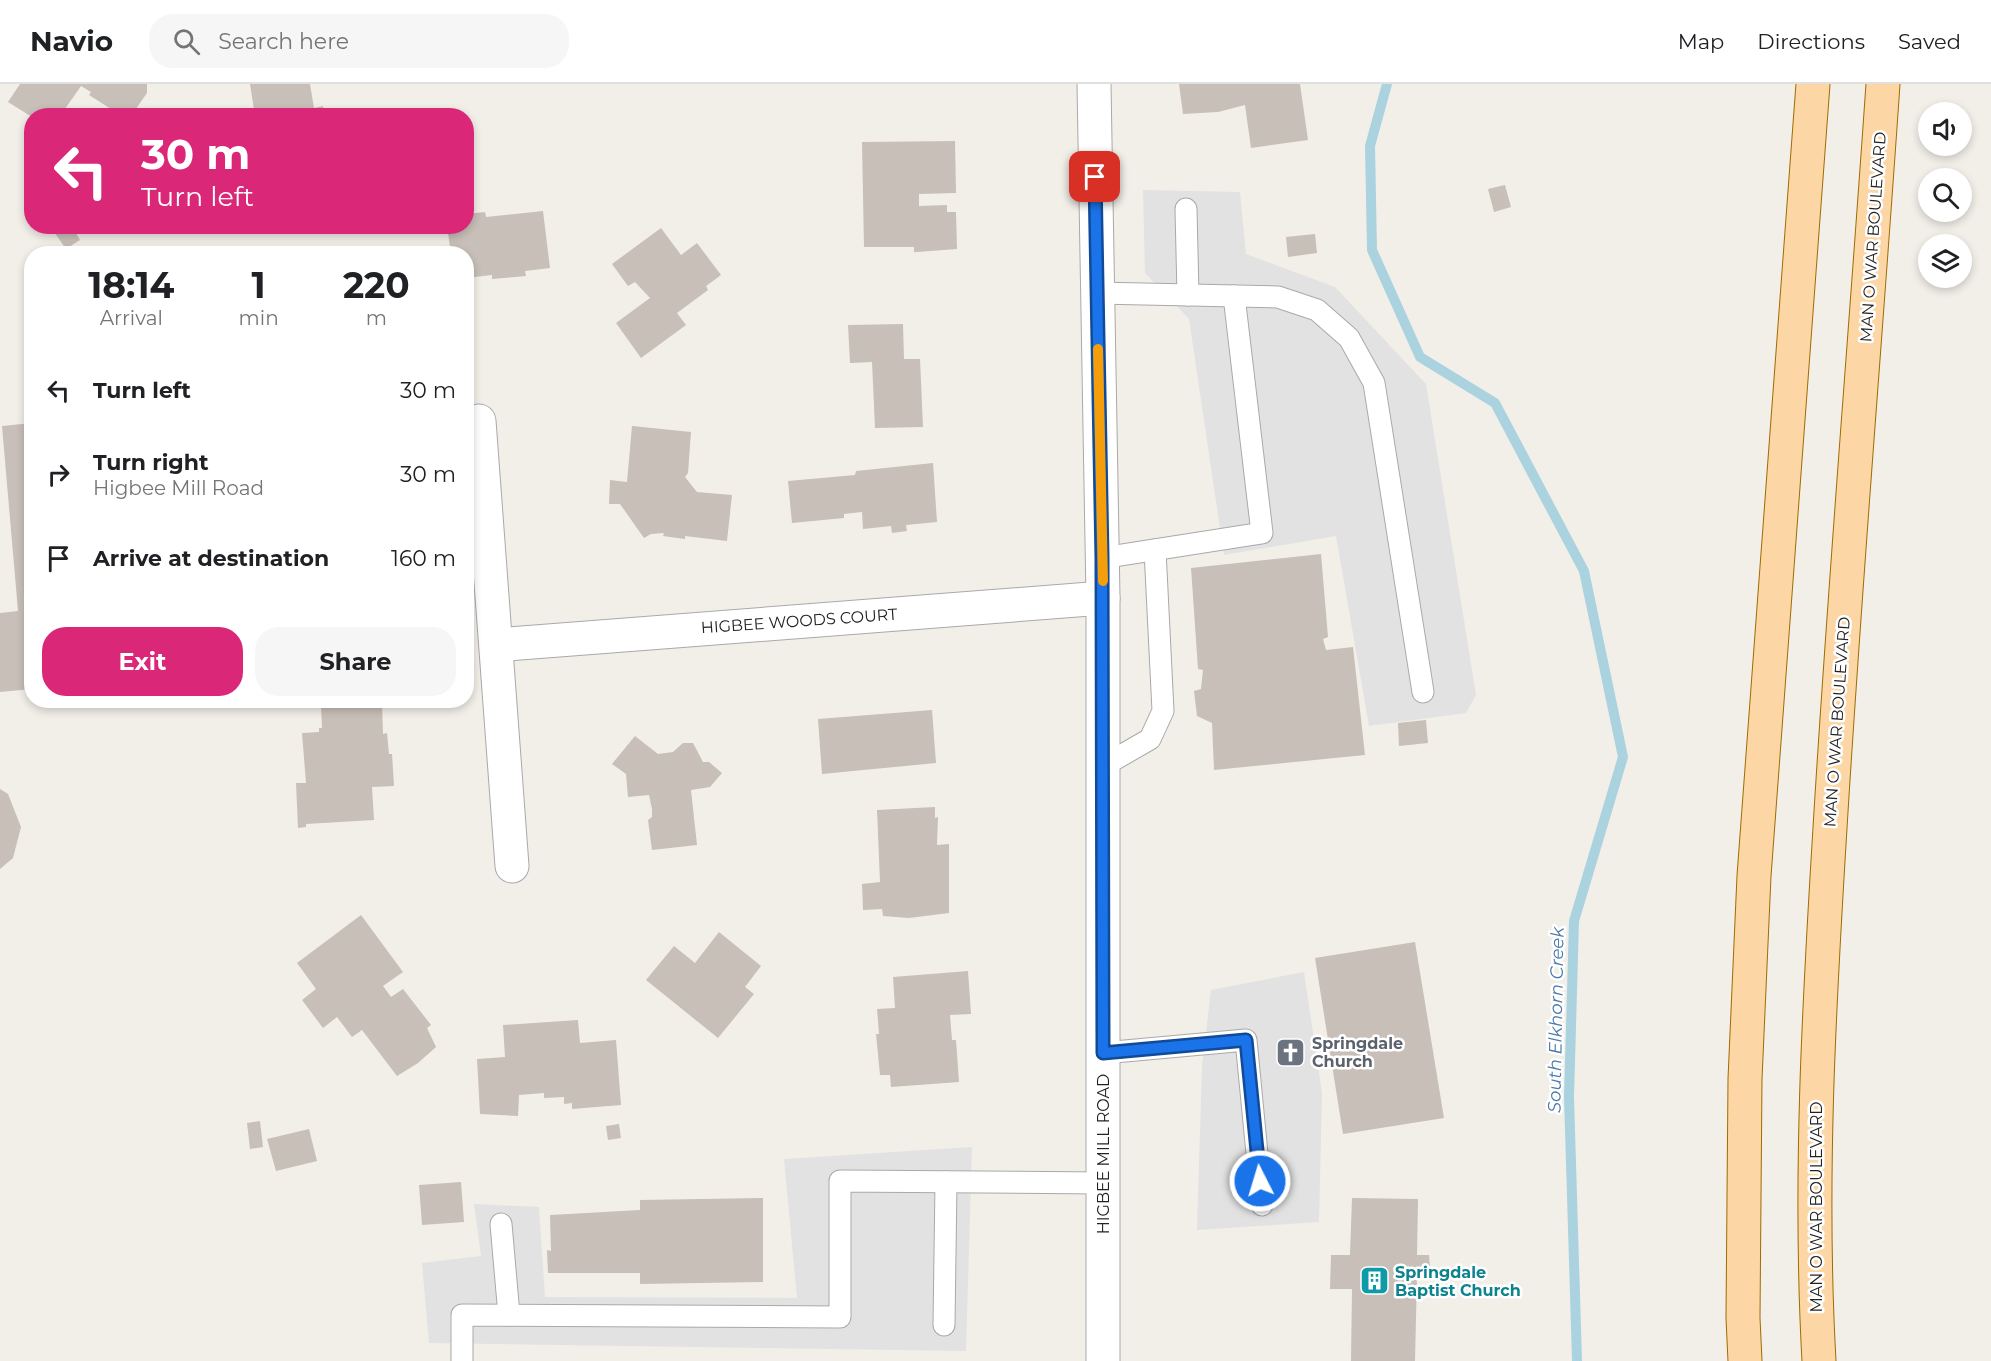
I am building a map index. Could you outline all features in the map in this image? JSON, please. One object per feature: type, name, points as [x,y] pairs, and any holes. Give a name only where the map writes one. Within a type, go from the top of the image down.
[{"type":"main road","points":[[1745,1361],[1745,1079],[1754,876],[1813,84]]},
{"type":"main road","name":"MAN O WAR BOULEVARD","points":[[1819,1361],[1813,1221],[1818,1025],[1837,710],[1883,84]]},
{"type":"street","name":"HIGBEE MILL ROAD","points":[[1094,84],[1103,598],[1103,1361]]},
{"type":"street","points":[[479,421],[512,866]]},
{"type":"street","name":"HIGBEE WOODS COURT","points":[[496,645],[1103,598]]},
{"type":"lane","points":[[1186,209],[1188,295]]},
{"type":"lane","points":[[1097,293],[1278,297],[1317,310],[1349,338],[1374,383],[1423,692]]},
{"type":"lane","points":[[1102,558],[1262,533],[1234,296]]},
{"type":"lane","points":[[1103,766],[1150,739],[1163,711],[1155,550]]},
{"type":"lane","points":[[1103,1053],[1246,1040],[1262,1205]]},
{"type":"lane","points":[[462,1361],[462,1315],[840,1317],[840,1181],[1104,1183]]},
{"type":"lane","points":[[944,1325],[946,1182]]},
{"type":"lane","points":[[501,1224],[509,1315]]},
{"type":"shaded area","points":[[1143,190],[1240,192],[1246,254],[1335,287],[1426,384],[1476,695],[1466,713],[1369,726],[1336,536],[1224,555],[1189,319],[1145,273]]},
{"type":"shaded area","points":[[1304,972],[1322,1093],[1319,1222],[1197,1230],[1202,1066],[1211,990]]},
{"type":"shaded area","points":[[972,1147],[966,1351],[429,1343],[422,1263],[481,1256],[474,1204],[539,1207],[545,1297],[797,1298],[784,1159]]},
{"type":"building","points":[[20,84],[147,84],[147,93],[137,108],[109,108],[89,95],[91,92],[81,86],[66,108],[24,108],[24,112],[8,102]]},
{"type":"building","points":[[250,84],[310,84],[314,108],[254,108]]},
{"type":"building","points":[[1179,84],[1300,84],[1308,140],[1251,148],[1245,105],[1218,112],[1183,114]]},
{"type":"building","points":[[955,141],[956,193],[919,194],[919,206],[947,205],[947,212],[956,212],[957,249],[914,252],[914,247],[864,247],[862,142]]},
{"type":"building","points":[[1505,185],[1511,207],[1494,212],[1488,189]]},
{"type":"building","points":[[543,211],[550,268],[525,271],[526,276],[492,279],[492,275],[474,277],[474,246],[450,246],[448,234],[474,234],[474,213],[485,212],[486,217]]},
{"type":"building","points":[[661,228],[681,255],[697,243],[721,275],[706,286],[708,290],[677,313],[686,325],[641,358],[616,323],[650,298],[635,282],[628,286],[612,264]]},
{"type":"building","points":[[55,234],[77,234],[80,240],[71,246],[64,246]]},
{"type":"building","points":[[1315,234],[1317,253],[1288,257],[1286,237]]},
{"type":"building","points":[[903,324],[904,359],[920,359],[923,427],[875,428],[872,362],[850,363],[848,325]]},
{"type":"building","points":[[24,424],[24,690],[0,692],[0,613],[18,611],[2,426]]},
{"type":"building","points":[[632,426],[691,432],[688,473],[685,477],[697,492],[732,495],[727,541],[685,536],[685,539],[663,536],[664,533],[651,534],[644,538],[620,504],[609,504],[610,480],[627,482]]},
{"type":"building","points":[[933,463],[937,522],[906,525],[907,531],[892,533],[891,526],[863,529],[862,512],[844,514],[844,518],[792,523],[788,481],[855,475],[856,471]]},
{"type":"building","points":[[1321,554],[1328,637],[1323,639],[1326,650],[1353,647],[1365,755],[1214,770],[1212,723],[1197,716],[1194,691],[1201,689],[1203,670],[1198,669],[1191,568]]},
{"type":"building","points":[[321,708],[382,708],[383,734],[387,733],[389,754],[392,754],[394,786],[372,787],[374,820],[306,824],[306,827],[298,828],[296,783],[306,783],[302,733],[319,732],[319,728],[322,728]]},
{"type":"building","points":[[932,710],[936,763],[822,774],[818,719]]},
{"type":"building","points":[[1426,720],[1428,743],[1399,746],[1398,723]]},
{"type":"building","points":[[635,736],[658,754],[673,752],[683,743],[693,743],[703,762],[709,762],[722,773],[710,787],[691,790],[697,845],[652,850],[648,820],[652,817],[649,795],[628,797],[626,774],[612,764]]},
{"type":"building","points":[[0,789],[8,794],[21,827],[13,858],[0,869]]},
{"type":"building","points":[[935,807],[935,818],[938,817],[937,845],[949,844],[949,913],[909,918],[883,916],[882,909],[863,910],[862,884],[880,882],[877,810]]},
{"type":"building","points":[[361,915],[403,972],[383,986],[391,997],[403,989],[431,1025],[427,1028],[436,1047],[418,1063],[397,1076],[362,1030],[352,1037],[337,1017],[323,1028],[302,1000],[316,989],[297,963]]},
{"type":"building","points":[[719,932],[761,966],[745,987],[754,994],[718,1038],[646,980],[674,946],[695,963]]},
{"type":"building","points":[[1415,942],[1444,1118],[1343,1134],[1315,958]]},
{"type":"building","points":[[968,971],[971,1014],[950,1015],[952,1040],[956,1040],[959,1082],[891,1087],[890,1075],[880,1075],[876,1034],[879,1034],[877,1009],[895,1008],[893,977]]},
{"type":"building","points":[[578,1020],[580,1043],[616,1040],[621,1105],[572,1109],[572,1103],[564,1104],[564,1097],[544,1098],[544,1093],[519,1095],[518,1116],[480,1114],[477,1059],[505,1057],[503,1025]]},
{"type":"building","points":[[260,1121],[263,1147],[250,1149],[247,1123]]},
{"type":"building","points":[[619,1124],[621,1138],[608,1140],[606,1126]]},
{"type":"building","points":[[309,1129],[317,1161],[276,1171],[267,1139]]},
{"type":"building","points":[[461,1182],[464,1222],[422,1225],[419,1185]]},
{"type":"building","points":[[763,1198],[763,1282],[640,1284],[640,1273],[548,1273],[547,1250],[551,1251],[550,1215],[640,1210],[640,1200]]},
{"type":"building","name":"Springdale Baptist Church","points":[[1352,1198],[1418,1199],[1417,1255],[1429,1255],[1430,1276],[1417,1276],[1415,1361],[1351,1361],[1352,1289],[1330,1289],[1331,1255],[1350,1255]]},
{"type":"waterway","name":"South Elkhorn Creek","points":[[1387,84],[1370,146],[1372,250],[1420,357],[1495,403],[1584,571],[1623,757],[1574,921],[1569,1097],[1577,1361]]},
{"type":"slow traffic","points":[[1098,349],[1103,581]]},
{"type":"place","name":"Springdale Church","points":[[1291,1052]]},
{"type":"place","name":"Springdale Baptist Church","points":[[1374,1281]]},
{"type":"route","points":[[1095,177],[1102,558],[1103,1053],[1246,1040],[1260,1181]]}]
